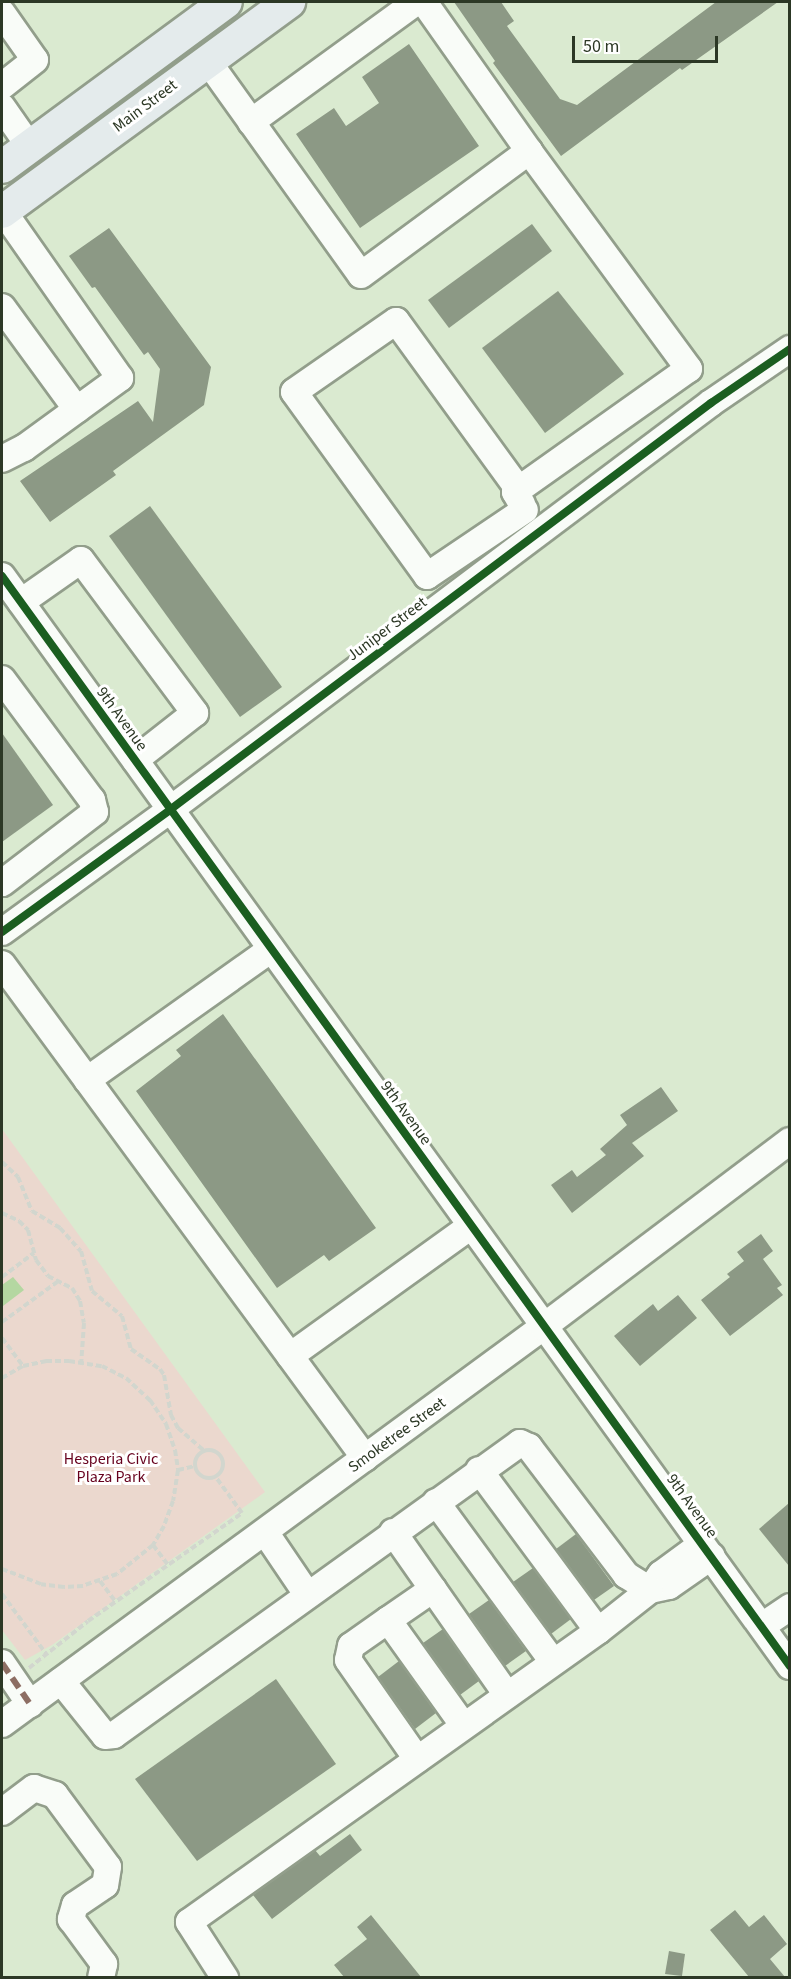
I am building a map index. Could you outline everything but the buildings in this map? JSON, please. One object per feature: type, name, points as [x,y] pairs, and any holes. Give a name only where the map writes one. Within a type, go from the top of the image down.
[{"type":"main road","points":[[212,57],[246,12],[260,2]]},
{"type":"main road","name":"Main Street","points":[[2,212],[289,2]]},
{"type":"main road","points":[[2,167],[207,7]]},
{"type":"street","points":[[251,122],[416,2]]},
{"type":"street","points":[[424,2],[529,152],[711,402]]},
{"type":"street","points":[[2,13],[35,60],[2,86]]},
{"type":"street","points":[[212,57],[251,122],[361,275],[529,152]]},
{"type":"street","points":[[2,107],[30,147]]},
{"type":"street","points":[[2,212],[120,378],[24,448],[2,459]]},
{"type":"street","points":[[2,307],[77,410]]},
{"type":"street","points":[[540,532],[522,500],[396,321],[294,392],[427,576],[522,500],[689,369]]},
{"type":"street","name":"Juniper Street","points":[[3,927],[171,809],[711,402],[789,349]]},
{"type":"street","points":[[21,602],[81,560],[195,713],[135,760]]},
{"type":"street","name":"9th Avenue","points":[[2,576],[789,1666]]},
{"type":"street","points":[[2,679],[92,800],[95,812],[2,883]]},
{"type":"street","points":[[87,1080],[272,949]]},
{"type":"street","points":[[2,964],[365,1458]]},
{"type":"street","name":"Smoketree Street","points":[[2,1724],[543,1327],[789,1141]]},
{"type":"street","points":[[290,1356],[471,1226]]},
{"type":"street","points":[[61,1681],[105,1736],[114,1735],[479,1470],[520,1443],[530,1447],[626,1575],[650,1590]]},
{"type":"street","points":[[479,1470],[598,1630]]},
{"type":"street","points":[[436,1502],[553,1662]]},
{"type":"street","points":[[264,1532],[307,1594]]},
{"type":"street","points":[[393,1532],[507,1695]]},
{"type":"street","points":[[219,1975],[189,1922],[598,1630],[650,1590],[661,1574],[707,1550]]},
{"type":"street","points":[[417,1759],[348,1660],[351,1646],[433,1588]]},
{"type":"street","points":[[762,1626],[789,1607]]},
{"type":"street","points":[[388,1620],[464,1726]]},
{"type":"street","points":[[7,1671],[30,1704]]},
{"type":"street","points":[[2,1812],[34,1788],[55,1795],[108,1867],[105,1885],[75,1905],[71,1919],[104,1965],[101,1977]]},
{"type":"path","points":[[2,1162],[18,1177],[32,1211],[60,1228],[81,1251],[92,1291],[122,1316],[131,1349],[160,1369],[164,1375],[171,1416],[178,1428],[204,1451]]},
{"type":"path","points":[[2,1213],[19,1221],[28,1230],[36,1260],[48,1276],[72,1288],[80,1301],[84,1323],[81,1362]]},
{"type":"path","points":[[2,1277],[34,1253]]},
{"type":"path","points":[[2,1322],[57,1282]]},
{"type":"path","points":[[2,1338],[23,1366]]},
{"type":"path","points":[[2,1378],[23,1366],[46,1361],[81,1362],[102,1366],[126,1378],[150,1400],[166,1424],[175,1450],[178,1470],[173,1501],[164,1526],[153,1545],[135,1562],[117,1574],[100,1581],[64,1587],[41,1584],[2,1569]]},
{"type":"path","points":[[204,1451],[213,1451],[220,1456],[223,1465],[215,1476],[202,1476],[195,1466],[197,1457],[204,1451]]},
{"type":"path","points":[[178,1470],[195,1466]]},
{"type":"path","points":[[7,1671],[47,1654],[88,1621],[242,1513],[215,1476]]},
{"type":"path","points":[[153,1545],[168,1565]]},
{"type":"path","points":[[100,1581],[116,1602]]},
{"type":"path","points":[[2,1594],[47,1654]]},
{"type":"green space","name":"Hesperia Civic Plaza Park","points":[[2,1129],[265,1492],[52,1645],[25,1660],[2,1630]]},
{"type":"shaded area","points":[[13,1277],[24,1290],[3,1306],[2,1285]]},
{"type":"marked path","points":[[2,1663],[30,1704]]},
{"type":"cycle path","points":[[2,932],[171,809],[711,403],[790,349]]},
{"type":"cycle path","points":[[2,576],[790,1666]]}]
